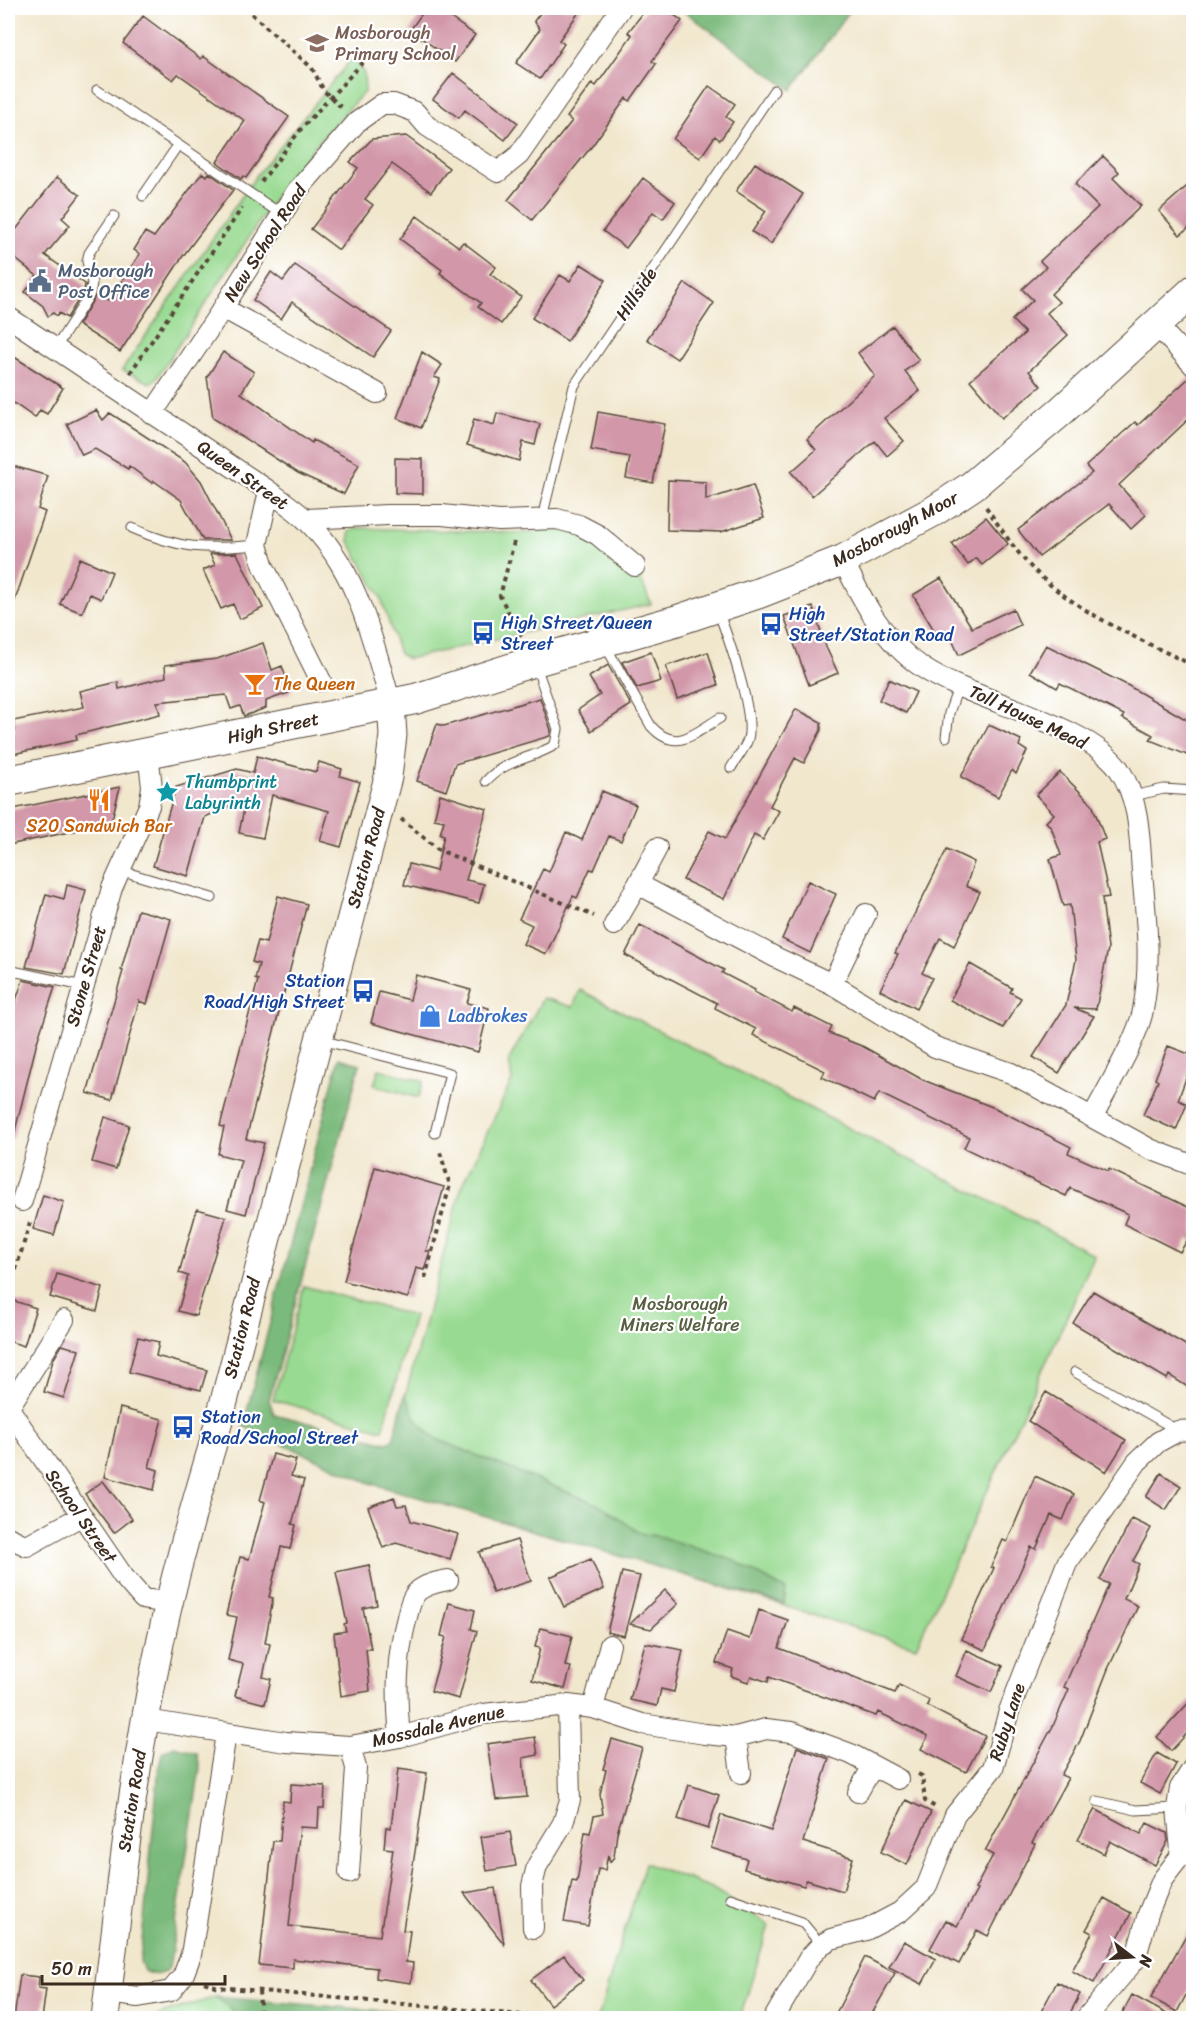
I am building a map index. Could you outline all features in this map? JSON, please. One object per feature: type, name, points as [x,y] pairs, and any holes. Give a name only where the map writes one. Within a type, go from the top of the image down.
[{"type":"main road","name":"Mosborough Moor","points":[[535,661],[759,593],[843,560],[934,511],[972,486],[1060,412],[1194,290]]},
{"type":"main road","name":"High Street","points":[[8,781],[391,704],[535,661]]},
{"type":"main road","name":"Station Road","points":[[106,2006],[119,1881],[156,1661],[189,1523],[212,1447],[381,802],[391,760],[391,704]]},
{"type":"street","name":"New School Road","points":[[153,414],[223,308],[280,214],[296,192],[357,122],[382,104],[394,104],[415,112],[427,126],[498,172],[519,155],[621,8]]},
{"type":"street","points":[[223,308],[376,393]]},
{"type":"street","name":"Queen Street","points":[[8,317],[269,491],[306,519],[332,550],[349,578],[364,613],[391,704]]},
{"type":"street","points":[[1156,324],[1194,366]]},
{"type":"street","points":[[269,491],[257,545],[264,567],[321,681]]},
{"type":"street","points":[[306,519],[398,515],[516,520],[542,518],[579,525],[598,535],[635,566]]},
{"type":"street","name":"Toll House Mead","points":[[843,560],[868,611],[891,640],[923,668],[1090,744],[1118,768],[1133,796],[1141,835],[1148,924],[1143,1012],[1093,1116]]},
{"type":"street","name":"Stone Street","points":[[22,1201],[83,986],[119,870],[149,806],[152,787],[148,753]]},
{"type":"street","points":[[614,925],[657,848]]},
{"type":"street","points":[[638,884],[775,957],[832,984],[935,1047],[1011,1073],[1150,1149],[1194,1166]]},
{"type":"street","points":[[832,984],[866,914]]},
{"type":"street","points":[[8,1408],[64,1320]]},
{"type":"street","name":"School Street","points":[[8,1408],[123,1576],[143,1599],[170,1603]]},
{"type":"street","name":"Ruby Lane","points":[[821,1945],[831,1939],[866,1930],[900,1912],[926,1888],[955,1815],[993,1768],[1009,1711],[1067,1563],[1137,1462],[1158,1442],[1186,1430]]},
{"type":"street","points":[[8,1537],[27,1546],[81,1516]]},
{"type":"street","points":[[400,1737],[396,1690],[399,1644],[410,1604],[417,1592],[430,1584],[448,1580]]},
{"type":"street","points":[[593,1708],[610,1645]]},
{"type":"street","points":[[533,1928],[532,1886],[537,1866],[563,1823],[570,1800],[568,1705]]},
{"type":"street","name":"Mossdale Avenue","points":[[146,1720],[286,1742],[350,1746],[400,1737],[483,1714],[568,1705],[593,1708],[642,1725],[736,1737],[766,1729],[792,1732],[850,1754],[898,1779]]},
{"type":"street","points":[[183,1976],[191,1955],[226,1734]]},
{"type":"street","points":[[736,1737],[741,1773]]},
{"type":"street","points":[[349,1872],[356,1768],[350,1746]]},
{"type":"street","points":[[858,1792],[873,1766]]},
{"type":"street","points":[[1086,2019],[1135,1960],[1148,1914],[1162,1880],[1179,1858],[1181,1851],[1177,1808],[1180,1788],[1194,1767]]},
{"type":"street","points":[[774,2019],[809,1958],[821,1945]]},
{"type":"street","name":"Station Road","points":[[106,2006],[171,1991],[183,1976]]},
{"type":"lane","points":[[97,90],[280,214]]},
{"type":"lane","name":"Hillside","points":[[542,518],[574,386],[774,90]]},
{"type":"lane","points":[[143,196],[178,145]]},
{"type":"lane","points":[[55,349],[90,294],[92,283],[87,261],[89,253],[114,216]]},
{"type":"lane","points":[[132,528],[156,539],[188,547],[211,549],[257,545]]},
{"type":"lane","points":[[716,607],[731,643],[744,693],[748,723],[748,739],[731,768]]},
{"type":"lane","points":[[603,641],[651,726],[660,736],[669,741],[679,741],[720,718]]},
{"type":"lane","points":[[486,781],[498,769],[513,761],[555,745],[558,729],[535,661]]},
{"type":"lane","points":[[946,737],[949,713],[959,685]]},
{"type":"lane","points":[[1133,796],[1164,789],[1194,791]]},
{"type":"lane","points":[[119,870],[212,898]]},
{"type":"lane","points":[[8,970],[83,986]]},
{"type":"lane","points":[[319,1039],[450,1073],[435,1133]]},
{"type":"lane","points":[[1075,1372],[1186,1430]]},
{"type":"lane","points":[[1098,1801],[1136,1810],[1177,1808]]},
{"type":"lane","points":[[730,1898],[802,1922],[821,1945]]},
{"type":"path","points":[[245,8],[312,68],[324,91]]},
{"type":"path","points":[[118,391],[252,195],[301,129],[365,60]]},
{"type":"path","points":[[972,486],[1030,566],[1067,596],[1115,626],[1194,666]]},
{"type":"path","points":[[516,520],[513,552],[503,578],[500,596],[535,661]]},
{"type":"path","points":[[381,802],[439,850],[614,925]]},
{"type":"path","points":[[424,1278],[450,1185],[435,1133]]},
{"type":"path","points":[[8,1296],[35,1206],[22,1201]]},
{"type":"path","points":[[898,1779],[910,1770],[922,1776],[925,1801],[955,1815]]},
{"type":"path","points":[[183,1976],[218,1987],[554,2019]]},
{"type":"path","points":[[259,1991],[261,2019]]},
{"type":"green space","points":[[680,8],[852,8],[791,90]]},
{"type":"green space","points":[[352,58],[364,73],[365,91],[317,143],[279,191],[157,378],[150,383],[122,370],[256,176]]},
{"type":"green space","points":[[568,525],[588,536],[621,565],[640,577],[651,604],[408,659],[399,654],[381,598],[349,541],[349,532],[358,528],[531,533]]},
{"type":"green space","name":"Mosborough Miners Welfare","points":[[580,990],[1095,1255],[916,1647],[631,1558],[390,1452],[461,1189],[512,1080],[509,1060],[543,998],[573,1007]]},
{"type":"green space","points":[[339,1058],[360,1064],[269,1400],[274,1414],[387,1443],[393,1440],[405,1394],[416,1419],[434,1438],[602,1506],[640,1533],[662,1537],[735,1561],[786,1590],[784,1604],[370,1483],[243,1426]]},
{"type":"green space","points":[[379,1069],[423,1081],[419,1098],[374,1085]]},
{"type":"green space","points":[[304,1286],[414,1316],[383,1430],[273,1400]]},
{"type":"green space","points":[[174,1746],[197,1753],[200,1768],[169,1968],[163,1973],[154,1974],[144,1971],[140,1961],[159,1767],[162,1753]]},
{"type":"green space","points":[[645,1863],[712,1888],[769,1925],[740,2018],[598,2018]]},
{"type":"green space","points":[[216,1997],[242,2018],[154,2018],[161,2014]]},
{"type":"green space","points":[[216,1997],[470,2018],[242,2018]]},
{"type":"building","points":[[426,8],[436,8],[475,35],[455,62],[410,30]]},
{"type":"building","points":[[544,8],[582,8],[559,40],[564,44],[540,79],[516,63],[540,29],[534,21]]},
{"type":"building","points":[[647,8],[665,8],[682,21],[652,61],[656,64],[630,101],[626,98],[592,146],[532,220],[508,200],[572,121],[567,117],[592,83],[596,86],[632,35],[628,32]]},
{"type":"building","points":[[143,16],[201,59],[203,56],[289,117],[246,178],[243,176],[241,179],[217,162],[245,121],[178,74],[173,80],[123,43]]},
{"type":"building","points":[[453,73],[518,123],[505,140],[465,110],[459,118],[433,99]]},
{"type":"building","points":[[709,86],[735,104],[726,117],[733,122],[720,140],[715,136],[700,158],[673,139]]},
{"type":"building","points":[[406,136],[449,168],[431,192],[392,164],[365,199],[373,205],[339,250],[311,229],[358,168],[350,162],[372,139]]},
{"type":"building","points":[[1103,156],[1119,172],[1113,178],[1141,206],[1051,294],[1059,302],[1047,313],[1068,335],[1029,371],[1041,386],[1002,418],[970,380],[1025,333],[1012,320],[1033,300],[1022,289],[1046,267],[1040,261],[1098,207],[1075,184]]},
{"type":"building","points":[[755,163],[803,194],[771,244],[752,232],[766,211],[736,191]]},
{"type":"building","points":[[202,173],[207,176],[209,173],[233,190],[183,256],[120,352],[78,325],[97,293],[108,301],[140,254],[134,250],[145,232],[154,237]]},
{"type":"building","points":[[57,177],[80,195],[62,218],[70,225],[45,255],[85,284],[84,291],[67,318],[59,313],[57,316],[53,313],[48,316],[43,306],[25,292],[37,276],[8,253],[8,240]]},
{"type":"building","points":[[643,178],[675,202],[663,219],[653,212],[626,248],[603,231]]},
{"type":"building","points":[[1194,180],[1194,224],[1180,235],[1159,211]]},
{"type":"building","points":[[417,216],[459,247],[463,242],[496,267],[490,274],[521,297],[501,324],[478,307],[481,303],[440,273],[442,270],[400,239]]},
{"type":"building","points":[[581,264],[606,280],[567,341],[532,318],[560,275],[570,281]]},
{"type":"building","points":[[295,265],[391,331],[373,357],[292,302],[281,319],[253,300],[271,272],[283,281]]},
{"type":"building","points":[[685,283],[714,303],[677,359],[647,339]]},
{"type":"building","points":[[893,326],[919,360],[905,371],[920,391],[884,418],[904,441],[887,456],[875,441],[812,496],[791,472],[816,450],[807,439],[875,376],[858,353]]},
{"type":"building","points":[[223,352],[254,372],[241,393],[312,443],[313,440],[359,464],[344,494],[298,473],[213,418],[207,377]]},
{"type":"building","points":[[422,352],[442,365],[434,377],[440,379],[421,428],[397,418]]},
{"type":"building","points":[[8,353],[63,388],[47,414],[40,410],[35,418],[8,399]]},
{"type":"building","points":[[1190,377],[1194,378],[1194,414],[1119,485],[1146,515],[1131,529],[1109,504],[1039,557],[1018,530],[1092,473],[1086,466],[1135,422],[1138,425]]},
{"type":"building","points":[[96,410],[103,420],[110,413],[185,462],[201,481],[231,540],[203,540],[181,500],[154,481],[152,483],[129,466],[128,469],[95,449],[82,455],[67,424]]},
{"type":"building","points":[[598,412],[665,424],[653,483],[626,478],[630,457],[591,450]]},
{"type":"building","points":[[497,413],[540,424],[535,445],[523,442],[519,461],[467,445],[474,419],[494,425]]},
{"type":"building","points":[[395,458],[423,459],[423,494],[395,493]]},
{"type":"building","points":[[13,466],[48,476],[38,509],[45,512],[11,612],[8,611],[8,486]]},
{"type":"building","points":[[668,480],[706,482],[706,500],[753,485],[764,518],[721,532],[667,530]]},
{"type":"building","points":[[986,517],[1008,544],[982,565],[976,558],[968,565],[952,544]]},
{"type":"building","points":[[237,553],[263,608],[240,619],[233,604],[221,609],[203,570],[215,565],[210,554]]},
{"type":"building","points":[[80,558],[112,572],[101,599],[90,594],[82,613],[60,604]]},
{"type":"building","points":[[941,578],[972,628],[1013,609],[1020,625],[959,655],[948,631],[938,637],[913,595]]},
{"type":"building","points":[[813,607],[826,647],[838,673],[809,685],[784,616]]},
{"type":"building","points":[[263,643],[272,670],[282,666],[291,692],[266,701],[266,708],[244,716],[240,706],[231,709],[226,695],[157,702],[160,714],[76,735],[77,740],[8,755],[8,732],[15,731],[13,721],[84,707],[80,691],[118,682],[119,689],[166,677],[165,665],[217,659]]},
{"type":"building","points":[[1046,645],[1127,685],[1194,724],[1194,758],[1150,740],[1153,735],[1122,718],[1124,715],[1060,683],[1057,688],[1030,672]]},
{"type":"building","points":[[651,652],[661,681],[637,688],[622,662]]},
{"type":"building","points":[[708,652],[718,685],[677,699],[666,666]]},
{"type":"building","points":[[608,665],[631,705],[591,731],[578,710],[600,695],[589,677]]},
{"type":"building","points":[[889,679],[916,692],[906,713],[879,700]]},
{"type":"building","points":[[540,698],[551,730],[550,736],[455,764],[446,791],[417,781],[437,724],[444,726]]},
{"type":"building","points":[[796,709],[821,722],[821,730],[804,763],[795,758],[770,806],[779,811],[763,840],[754,835],[724,899],[683,880],[709,831],[725,839]]},
{"type":"building","points":[[989,725],[1021,740],[1019,746],[1027,751],[1016,774],[1012,770],[998,797],[961,777]]},
{"type":"building","points":[[257,756],[316,772],[319,762],[342,769],[340,776],[360,782],[341,847],[320,841],[329,811],[272,795],[263,838],[239,833],[246,799],[205,817],[188,876],[153,866],[176,787],[237,769],[253,773]]},
{"type":"building","points":[[1060,772],[1092,804],[1105,839],[1097,842],[1109,897],[1102,898],[1108,949],[1096,1009],[1074,1008],[1094,1016],[1059,1073],[1033,1057],[1066,1005],[1076,960],[1070,905],[1063,906],[1050,859],[1061,855],[1051,827],[1046,822],[1054,814],[1036,795]]},
{"type":"building","points":[[120,787],[111,823],[8,845],[8,810]]},
{"type":"building","points":[[602,791],[636,805],[621,841],[609,836],[594,870],[590,869],[577,898],[573,896],[546,954],[523,944],[532,925],[519,919],[543,869],[549,872],[566,832],[582,840]]},
{"type":"building","points":[[440,794],[487,809],[466,880],[484,884],[479,903],[404,885],[409,864],[436,871],[444,835],[440,834],[444,821],[434,819]]},
{"type":"building","points":[[947,849],[974,862],[966,886],[980,892],[954,946],[940,938],[922,973],[932,978],[916,1009],[880,990],[898,954],[895,953]]},
{"type":"building","points":[[808,881],[836,894],[810,953],[782,939]]},
{"type":"building","points":[[67,885],[86,890],[64,974],[26,967],[46,894],[64,899]]},
{"type":"building","points":[[278,896],[307,904],[246,1139],[264,1143],[246,1214],[227,1209],[241,1160],[218,1154],[224,1127],[220,1126],[258,980],[255,979],[259,964],[252,962],[258,941],[266,943]]},
{"type":"building","points":[[138,910],[171,919],[147,1004],[139,1001],[112,1100],[87,1093],[123,971],[121,970]]},
{"type":"building","points":[[640,925],[724,970],[722,973],[755,990],[754,992],[792,1012],[794,1008],[832,1027],[829,1033],[864,1047],[923,1080],[995,1108],[1071,1147],[1068,1153],[1108,1171],[1109,1169],[1194,1210],[1194,1242],[1188,1239],[1180,1252],[1124,1224],[1128,1214],[1070,1188],[1066,1196],[964,1148],[969,1137],[879,1093],[874,1102],[822,1077],[825,1071],[753,1035],[756,1029],[715,1008],[717,1003],[625,955]]},
{"type":"building","points":[[970,964],[1012,988],[1010,992],[1021,998],[1003,1028],[950,1000]]},
{"type":"building","name":"Ladbrokes","points":[[416,975],[471,990],[467,1003],[489,1008],[478,1052],[371,1023],[379,992],[410,1000]]},
{"type":"building","points":[[23,980],[55,987],[37,1042],[13,1139],[8,1138],[8,1023]]},
{"type":"building","points":[[1168,1046],[1194,1056],[1178,1100],[1187,1104],[1176,1130],[1143,1115],[1158,1081],[1155,1079]]},
{"type":"building","points":[[105,1117],[129,1125],[116,1169],[92,1162]]},
{"type":"building","points":[[375,1167],[444,1187],[426,1251],[430,1251],[424,1270],[416,1268],[408,1298],[344,1281]]},
{"type":"building","points":[[43,1195],[64,1202],[54,1235],[33,1229]]},
{"type":"building","points":[[197,1209],[226,1217],[196,1316],[178,1311],[188,1276],[179,1273]]},
{"type":"building","points":[[57,1274],[103,1288],[97,1311],[50,1297]]},
{"type":"building","points":[[1093,1291],[1194,1350],[1194,1391],[1169,1375],[1167,1379],[1073,1323]]},
{"type":"building","points":[[8,1299],[36,1308],[24,1346],[8,1341]]},
{"type":"building","points":[[138,1337],[159,1342],[156,1356],[207,1370],[201,1390],[129,1372]]},
{"type":"building","points":[[62,1345],[79,1350],[64,1398],[44,1392],[53,1360]]},
{"type":"building","points":[[1046,1392],[1126,1440],[1106,1472],[1028,1421]]},
{"type":"building","points":[[120,1408],[162,1419],[149,1467],[158,1470],[154,1490],[105,1477]]},
{"type":"building","points":[[273,1454],[296,1460],[291,1476],[304,1480],[292,1524],[296,1525],[290,1549],[281,1547],[269,1597],[273,1598],[265,1643],[270,1644],[263,1677],[271,1679],[265,1704],[235,1696],[243,1664],[228,1660],[237,1617],[226,1615],[240,1557],[249,1559],[265,1502],[260,1500]]},
{"type":"building","points":[[1161,1473],[1181,1486],[1166,1510],[1146,1497]]},
{"type":"building","points":[[1035,1476],[1074,1494],[1063,1520],[1051,1515],[1036,1549],[1031,1547],[985,1650],[961,1639],[994,1568],[991,1567],[1003,1540],[1007,1542]]},
{"type":"building","points":[[103,1481],[132,1519],[114,1533],[85,1494]]},
{"type":"building","points":[[394,1497],[397,1506],[406,1505],[411,1521],[458,1534],[450,1559],[396,1543],[383,1548],[368,1507]]},
{"type":"building","points":[[1132,1519],[1151,1528],[1133,1561],[1139,1564],[1124,1599],[1138,1606],[1108,1669],[1080,1741],[1061,1775],[1068,1778],[1032,1843],[1035,1844],[988,1936],[977,1930],[959,1964],[930,1949],[946,1920],[957,1926],[977,1890],[975,1889],[993,1855],[985,1851],[1053,1726],[1069,1689],[1064,1687],[1109,1584],[1100,1580]]},
{"type":"building","points":[[517,1540],[531,1581],[493,1593],[479,1552]]},
{"type":"building","points":[[591,1559],[604,1589],[564,1607],[550,1577]]},
{"type":"building","points":[[369,1565],[377,1605],[363,1608],[371,1649],[366,1649],[370,1691],[341,1696],[334,1633],[346,1631],[344,1624],[347,1623],[336,1572]]},
{"type":"building","points":[[622,1572],[640,1576],[624,1636],[607,1632]]},
{"type":"building","points":[[665,1590],[678,1604],[651,1629],[630,1624]]},
{"type":"building","points":[[449,1603],[475,1610],[471,1629],[477,1631],[459,1699],[431,1691],[446,1637],[441,1636]]},
{"type":"building","points":[[759,1610],[788,1620],[779,1648],[895,1693],[899,1685],[929,1700],[927,1706],[985,1736],[966,1772],[921,1749],[928,1736],[878,1712],[876,1716],[769,1677],[768,1682],[751,1676],[748,1682],[731,1676],[733,1669],[716,1663],[727,1631],[750,1639]]},
{"type":"building","points":[[540,1628],[572,1636],[565,1666],[571,1667],[565,1689],[532,1680],[540,1648],[535,1647]]},
{"type":"building","points":[[645,1643],[683,1650],[674,1692],[661,1689],[657,1706],[630,1700]]},
{"type":"building","points":[[967,1650],[1003,1666],[991,1692],[956,1676]]},
{"type":"building","points":[[1194,1697],[1194,1726],[1171,1751],[1157,1737]]},
{"type":"building","points":[[535,1737],[538,1755],[523,1758],[527,1797],[496,1800],[487,1744]]},
{"type":"building","points":[[612,1739],[642,1748],[617,1833],[614,1857],[610,1862],[608,1855],[605,1870],[598,1869],[588,1926],[564,1922],[572,1881],[577,1882],[585,1832],[590,1833],[594,1816],[603,1814],[600,1794],[606,1770],[603,1769]]},
{"type":"building","points":[[797,1747],[829,1759],[803,1842],[853,1858],[843,1891],[806,1880],[804,1886],[744,1869],[747,1859],[711,1848],[721,1815],[771,1831]]},
{"type":"building","points":[[1157,1753],[1176,1764],[1160,1794],[1140,1783]]},
{"type":"building","points":[[398,1769],[427,1773],[403,1930],[410,1931],[406,1962],[413,1963],[411,1983],[376,1978],[377,1968],[293,1959],[293,1968],[259,1965],[273,1841],[280,1841],[283,1801],[290,1802],[291,1784],[325,1786],[324,1808],[319,1808],[318,1828],[300,1827],[289,1926],[380,1936],[393,1849],[384,1848],[386,1827],[391,1828]]},
{"type":"building","points":[[689,1785],[719,1795],[708,1829],[678,1819]]},
{"type":"building","points":[[906,1800],[931,1812],[907,1865],[881,1852]]},
{"type":"building","points":[[1095,1809],[1141,1834],[1147,1823],[1167,1833],[1168,1841],[1155,1865],[1110,1841],[1104,1854],[1078,1840]]},
{"type":"building","points":[[510,1832],[516,1866],[487,1871],[481,1837]]},
{"type":"building","points":[[495,1888],[504,1944],[464,1893]]},
{"type":"building","points":[[1104,1898],[1131,1913],[1094,1983],[1072,1971],[1092,1933],[1086,1930]]},
{"type":"building","points":[[1194,1921],[1194,1980],[1177,2012],[1151,1998]]},
{"type":"building","points":[[904,1941],[936,1959],[922,1984],[889,1967]]},
{"type":"building","points":[[564,1955],[583,1980],[550,2005],[531,1980]]},
{"type":"building","points":[[865,1957],[895,1973],[869,2019],[833,2019]]},
{"type":"building","points":[[20,1975],[39,1977],[38,1988],[46,1989],[42,2019],[14,2019]]},
{"type":"building","points":[[1057,1982],[1080,1994],[1067,2019],[1037,2019]]},
{"type":"building","points":[[1132,1995],[1176,2019],[1119,2019]]},
{"type":"place","name":"Mosborough Primary School","points":[[317,43]]},
{"type":"place","name":"Mosborough Post Office","points":[[40,281]]},
{"type":"place","name":"High Street/Station Road","points":[[771,624]]},
{"type":"place","name":"High Street/Queen Street","points":[[483,633]]},
{"type":"place","name":"The Queen","points":[[255,684]]},
{"type":"place","name":"Thumbprint Labyrinth","points":[[167,792]]},
{"type":"place","name":"S20 Sandwich Bar","points":[[99,800]]},
{"type":"place","name":"Station Road/High Street","points":[[363,991]]},
{"type":"place","name":"Ladbrokes","points":[[430,1016]]},
{"type":"place","name":"Station Road/School Street","points":[[183,1427]]}]
